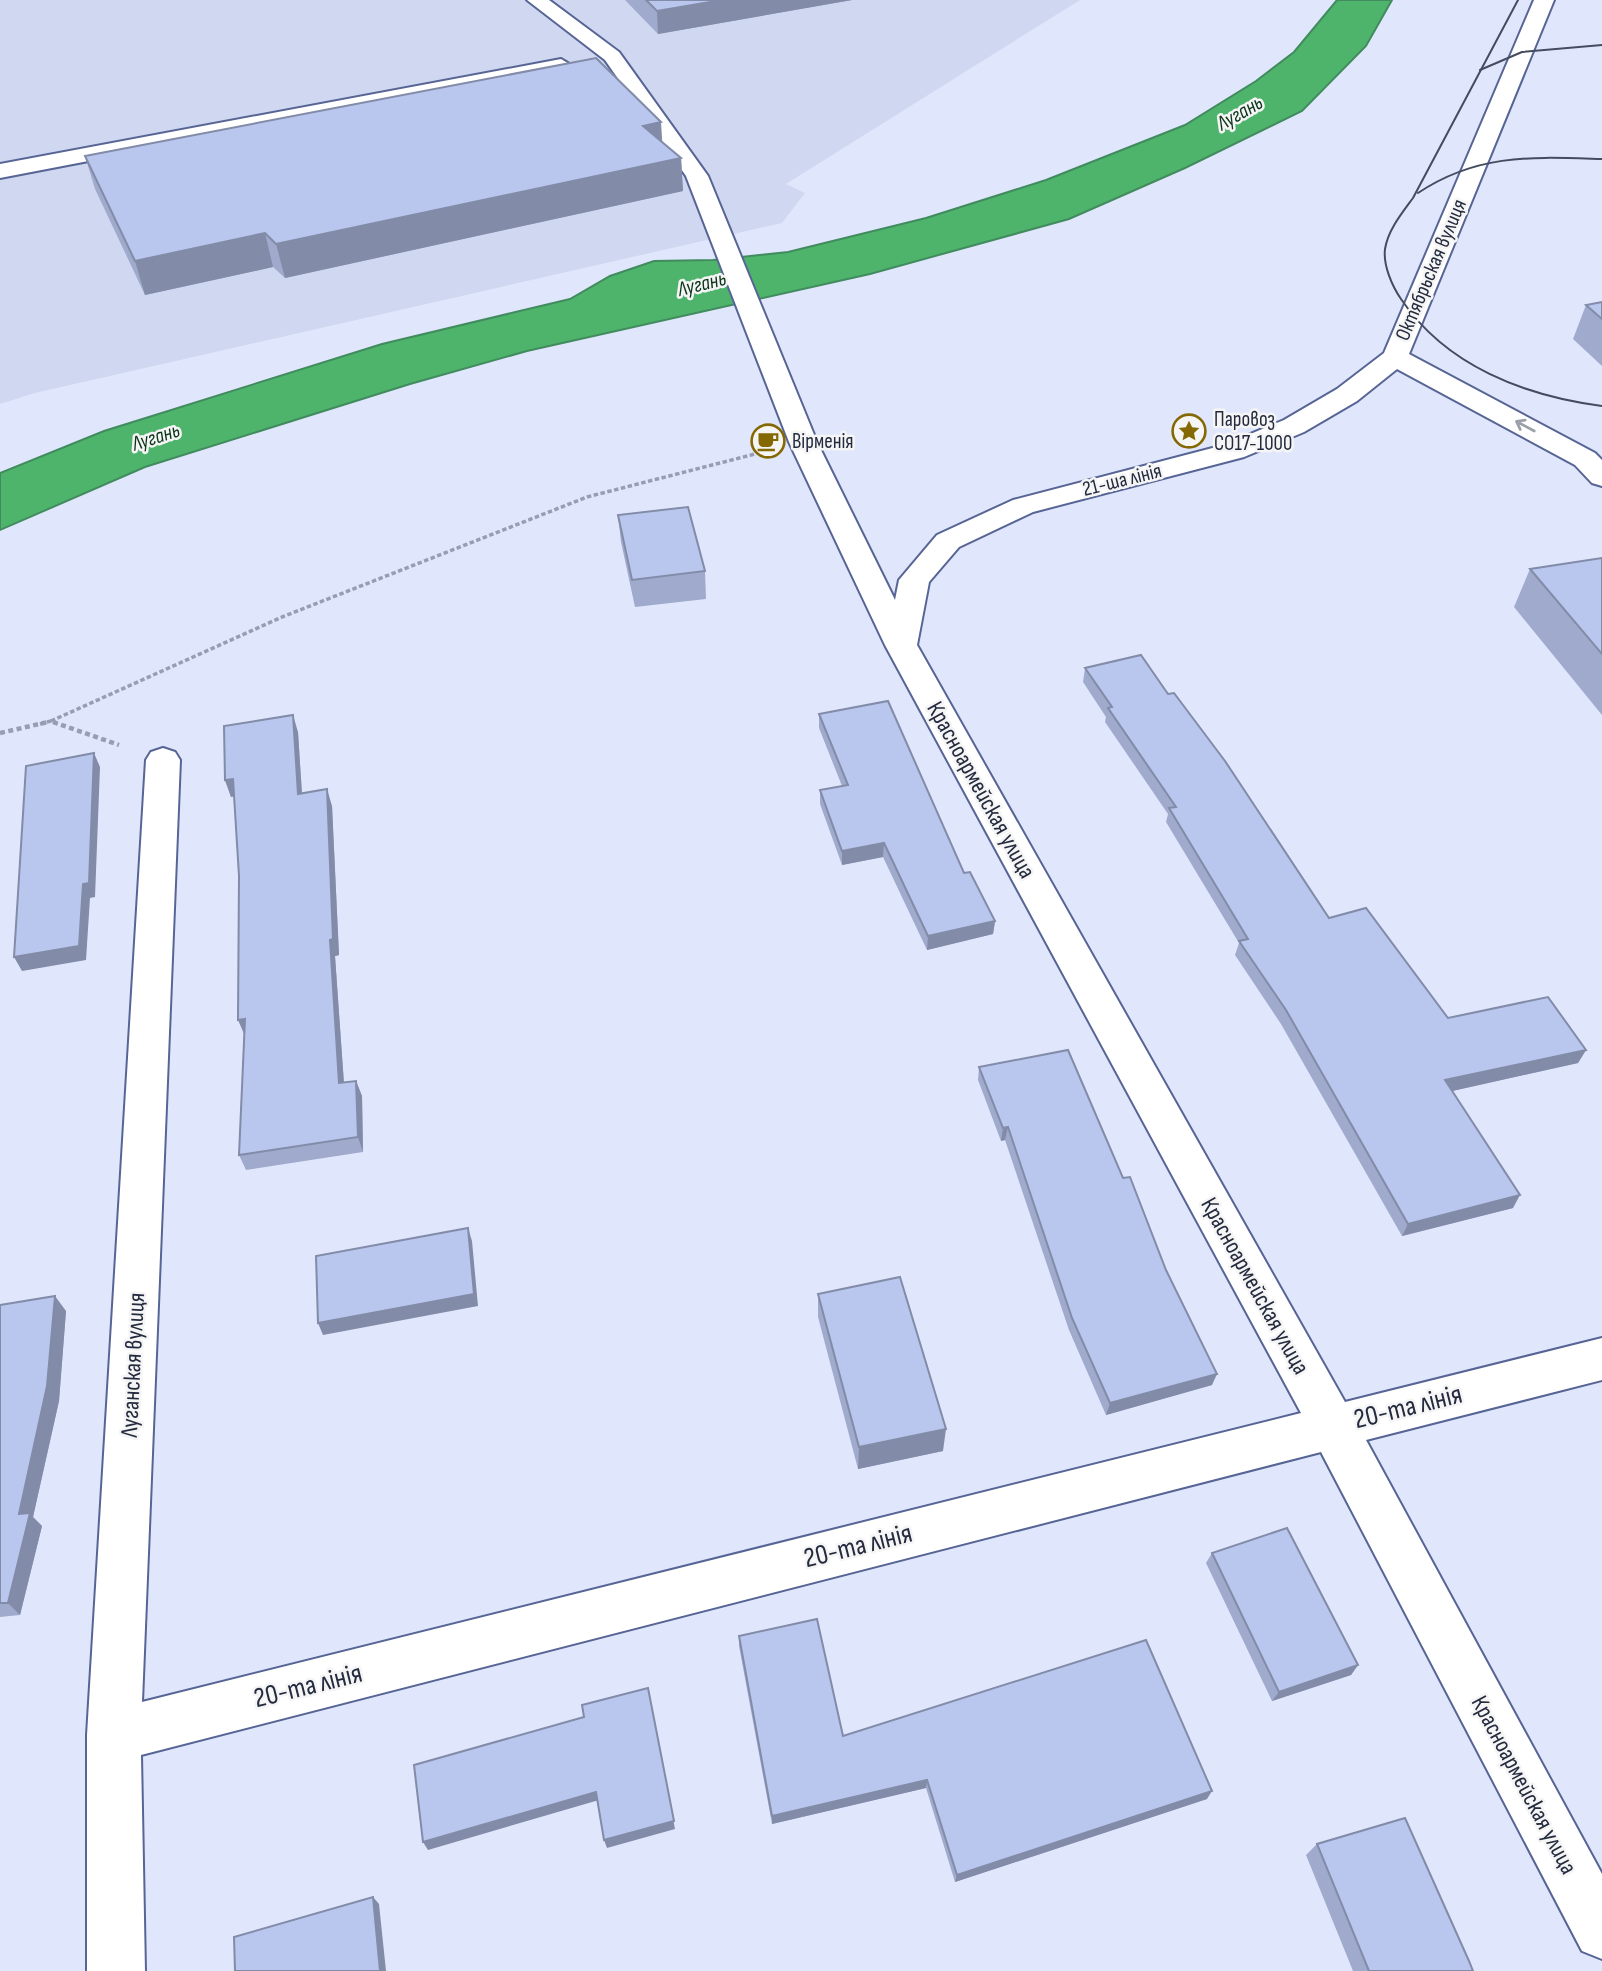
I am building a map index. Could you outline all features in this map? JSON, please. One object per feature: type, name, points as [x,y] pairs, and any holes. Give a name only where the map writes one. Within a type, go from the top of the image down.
[{"type":"street","name":"Красноармейская улица","points":[[537,0],[612,55],[697,176],[803,442],[901,645],[1332,1425],[1602,1931]]},
{"type":"street","name":"Октябрьская вулиця","points":[[1544,0],[1395,357],[1585,459],[1602,477]]},
{"type":"street","points":[[0,171],[612,55]]},
{"type":"street","name":"21-ша лінія","points":[[901,645],[914,580],[948,541],[1023,506],[1234,451],[1294,426],[1347,395],[1395,357]]},
{"type":"street","points":[[1556,443],[1602,436]]},
{"type":"street","name":"Луганская вулиця","points":[[116,1971],[114,1735],[163,760]]},
{"type":"street","name":"20-та лінія","points":[[114,1735],[1332,1425],[1602,1360]]},
{"type":"path","points":[[0,733],[51,721],[282,617],[587,497],[803,442]]},
{"type":"path","points":[[51,721],[163,760]]},
{"type":"shaded area","points":[[0,0],[1080,0],[786,184],[805,193],[782,223],[35,393],[0,404]]},
{"type":"water","name":"Лугань","points":[[1337,0],[1392,0],[1366,46],[1302,111],[1185,168],[1069,219],[870,274],[527,351],[410,384],[145,467],[0,530],[0,473],[104,431],[382,344],[570,299],[610,276],[654,261],[713,260],[788,252],[926,218],[1046,180],[1185,125],[1256,81],[1294,52]]},
{"type":"building","points":[[646,0],[722,0],[657,11]]},
{"type":"building","points":[[596,58],[661,122],[643,126],[681,158],[276,244],[265,233],[135,261],[85,156]]},
{"type":"building","points":[[1602,302],[1602,319],[1586,305]]},
{"type":"building","points":[[688,507],[705,571],[632,580],[618,515]]},
{"type":"building","points":[[1602,558],[1602,654],[1530,569]]},
{"type":"building","points":[[1141,655],[1168,694],[1174,693],[1225,761],[1329,918],[1366,908],[1448,1018],[1548,997],[1586,1050],[1445,1080],[1520,1195],[1408,1224],[1286,1010],[1239,941],[1248,939],[1169,808],[1176,807],[1108,708],[1112,707],[1085,668]]},
{"type":"building","points":[[888,701],[964,873],[970,872],[995,921],[928,936],[884,843],[842,851],[820,790],[848,785],[819,714]]},
{"type":"building","points":[[293,715],[298,794],[327,789],[333,939],[330,940],[339,1083],[356,1081],[358,1137],[239,1155],[245,1019],[238,1020],[239,876],[233,779],[225,780],[224,726]]},
{"type":"building","points":[[94,753],[89,883],[83,884],[79,946],[14,957],[26,766]]},
{"type":"building","points":[[1068,1050],[1123,1178],[1130,1177],[1166,1270],[1217,1374],[1110,1403],[1072,1318],[1008,1127],[1003,1128],[979,1067]]},
{"type":"building","points":[[468,1228],[474,1294],[318,1323],[316,1256]]},
{"type":"building","points":[[900,1277],[946,1429],[859,1447],[818,1294]]},
{"type":"building","points":[[55,1296],[47,1386],[19,1514],[30,1513],[8,1603],[0,1603],[0,1305]]},
{"type":"building","points":[[1287,1528],[1358,1665],[1279,1692],[1212,1553]]},
{"type":"building","points":[[817,1619],[843,1736],[1146,1640],[1212,1791],[957,1875],[927,1780],[772,1816],[739,1636]]},
{"type":"building","points":[[648,1688],[674,1821],[604,1840],[596,1792],[423,1842],[414,1765],[584,1717],[582,1705]]},
{"type":"building","points":[[1405,1818],[1473,1971],[1369,1971],[1317,1844]]},
{"type":"building","points":[[373,1897],[380,1971],[235,1971],[234,1937]]},
{"type":"tram line","points":[[1481,70],[1518,0]]},
{"type":"tram line","points":[[1481,70],[1522,52],[1602,45]]},
{"type":"tram line","points":[[1481,70],[1413,198],[1392,228],[1385,249],[1389,275],[1398,294],[1419,322],[1464,360],[1516,385],[1544,394],[1602,406]]},
{"type":"tram line","points":[[1418,193],[1440,180],[1484,164],[1529,158],[1602,159]]},
{"type":"place","name":"Паровоз СО17-1000","points":[[1189,431]]},
{"type":"place","name":"Вірменія","points":[[768,441]]}]
